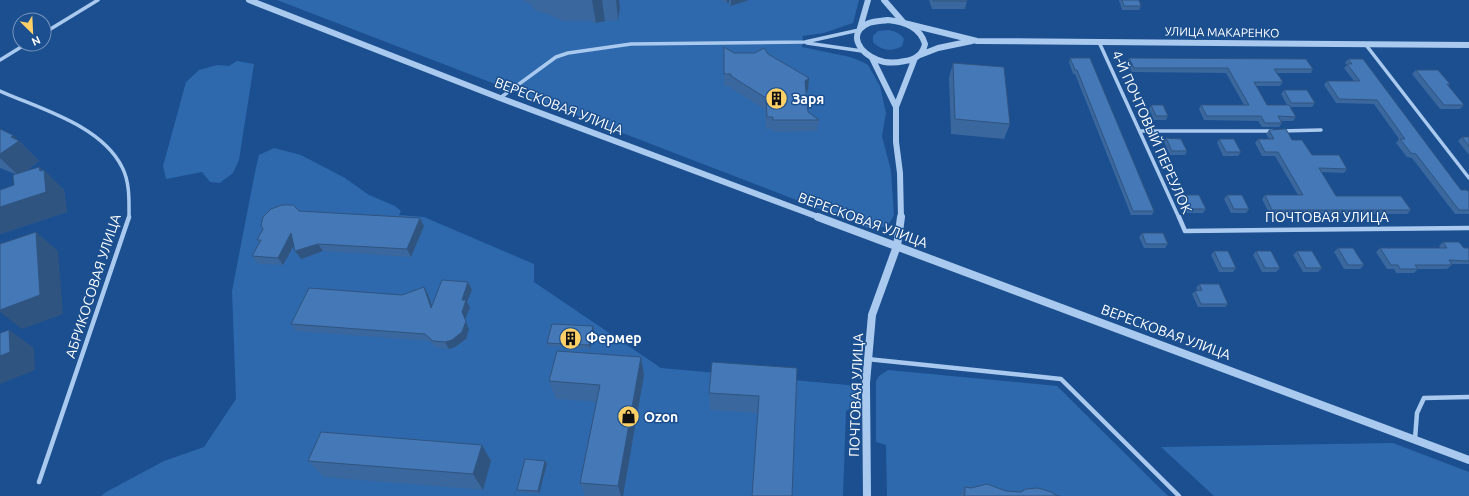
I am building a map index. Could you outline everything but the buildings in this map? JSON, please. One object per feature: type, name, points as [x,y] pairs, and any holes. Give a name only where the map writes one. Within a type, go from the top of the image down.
[{"type":"street","points":[[52,28],[98,0]]},
{"type":"street","name":"ВЕРЕСКОВАЯ УЛИЦА","points":[[249,0],[500,98],[1469,460]]},
{"type":"street","points":[[804,42],[860,29],[872,22],[883,20],[904,23],[917,30],[924,40],[923,51],[916,58],[905,62],[894,63],[872,58],[862,51],[856,42],[856,36],[860,29],[868,0]]},
{"type":"street","points":[[884,0],[904,23]]},
{"type":"street","name":"УЛИЦА МАКАРЕНКО","points":[[904,23],[916,24],[974,40]]},
{"type":"street","name":"УЛИЦА МАКАРЕНКО","points":[[916,58],[938,48],[974,40],[1469,45]]},
{"type":"street","points":[[500,98],[556,57],[568,53],[631,44],[804,42],[862,51]]},
{"type":"street","name":"4-Й ПОЧТОВЫЙ ПЕРЕУЛОК","points":[[1099,42],[1185,230]]},
{"type":"street","points":[[1366,45],[1469,178]]},
{"type":"street","points":[[0,60],[13,52]]},
{"type":"street","name":"ПОЧТОВАЯ УЛИЦА","points":[[872,58],[896,107]]},
{"type":"street","name":"ПОЧТОВАЯ УЛИЦА","points":[[866,496],[867,359],[872,315],[897,246],[901,216],[900,172],[896,142],[896,107],[916,58]]},
{"type":"street","name":"АБРИКОСОВАЯ УЛИЦА","points":[[0,91],[85,128],[104,142],[122,166],[129,192],[130,220],[39,482]]},
{"type":"street","points":[[1140,131],[1321,130]]},
{"type":"street","name":"ПОЧТОВАЯ УЛИЦА","points":[[1185,230],[1469,228]]},
{"type":"street","points":[[867,359],[1061,379],[1180,496]]},
{"type":"street","points":[[1416,439],[1416,420],[1419,406],[1424,398],[1469,397]]},
{"type":"shaded area","points":[[277,0],[859,0],[853,23],[824,33],[803,36],[802,47],[850,57],[863,62],[868,65],[880,86],[886,113],[882,136],[891,171],[894,215],[890,223],[887,225],[877,228],[869,228]]},
{"type":"shaded area","points":[[888,30],[901,35],[904,39],[902,46],[887,50],[873,42],[873,36],[878,31]]},
{"type":"shaded area","points":[[237,61],[254,64],[239,160],[233,173],[220,183],[210,182],[202,172],[166,179],[163,166],[186,82],[199,70],[217,65],[229,66]]},
{"type":"shaded area","points":[[274,148],[301,155],[345,178],[369,195],[395,206],[401,211],[399,215],[424,217],[534,264],[534,282],[661,368],[848,385],[854,388],[859,397],[859,404],[846,411],[843,496],[101,496],[164,461],[204,447],[236,399],[232,291],[259,155]]},
{"type":"shaded area","points":[[888,370],[1057,386],[1168,496],[887,496],[886,445],[876,442],[876,381],[879,376]]},
{"type":"shaded area","points":[[1393,443],[1469,472],[1469,496],[1214,496],[1161,447]]},
{"type":"place","name":"Заря","points":[[776,99]]},
{"type":"place","name":"Фермер","points":[[571,338]]},
{"type":"place","name":"Ozon","points":[[629,417]]}]
